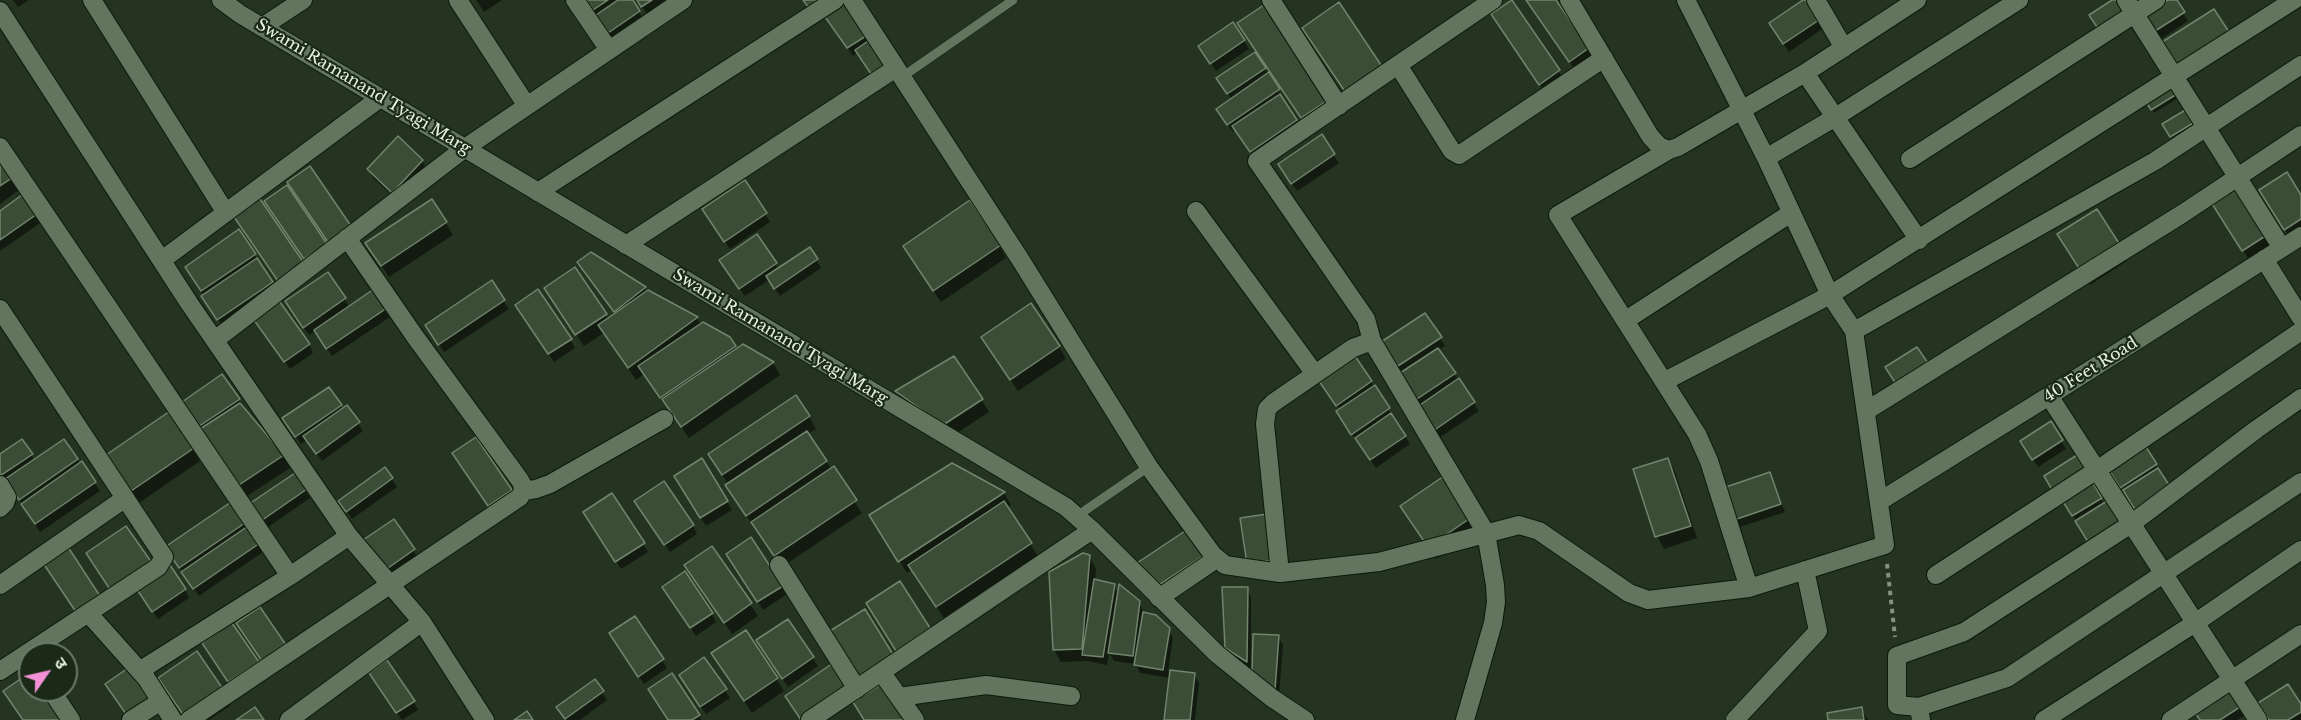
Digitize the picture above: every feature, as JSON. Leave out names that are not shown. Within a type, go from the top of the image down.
[{"type":"street","points":[[92,0],[226,213]]},
{"type":"street","name":"Swami Ramanand Tyagi Marg","points":[[220,0],[1077,516],[1217,654],[1272,698],[1305,720]]},
{"type":"street","points":[[262,27],[303,0]]},
{"type":"street","points":[[458,0],[527,106]]},
{"type":"street","points":[[575,0],[609,50]]},
{"type":"street","points":[[214,340],[465,148],[683,0]]},
{"type":"street","points":[[538,192],[835,0]]},
{"type":"street","points":[[852,0],[1020,260],[1149,466],[1216,560],[1225,565],[1281,573],[1379,562],[1519,525],[1539,531],[1629,593],[1648,600],[1749,588],[1885,545],[1854,331],[1830,295],[1766,158],[1686,0]]},
{"type":"street","points":[[1271,0],[1339,106]]},
{"type":"street","points":[[1465,720],[1493,623],[1496,602],[1486,533],[1372,341],[1368,323],[1360,309],[1257,162],[1493,0]]},
{"type":"street","points":[[1569,0],[1650,136],[1659,146],[1669,150]]},
{"type":"street","points":[[1816,0],[1844,48]]},
{"type":"street","points":[[1749,588],[1709,461],[1697,434],[1558,215],[1805,73],[1917,0]]},
{"type":"street","points":[[1766,158],[1834,118],[2019,0]]},
{"type":"street","points":[[1910,159],[2131,7],[2156,0]]},
{"type":"street","points":[[1665,381],[1830,295],[2294,0]]},
{"type":"street","points":[[2131,7],[2282,248]]},
{"type":"street","points":[[0,11],[214,340],[349,536],[422,622],[485,720]]},
{"type":"street","points":[[1398,65],[1452,151],[1459,155],[1604,58]]},
{"type":"street","points":[[1854,331],[2155,161],[2301,65]]},
{"type":"street","points":[[626,245],[899,73]]},
{"type":"street","points":[[1805,73],[1919,240]]},
{"type":"street","points":[[162,260],[380,98]]},
{"type":"street","points":[[1866,411],[2172,220],[2301,135]]},
{"type":"street","points":[[0,147],[290,576]]},
{"type":"street","points":[[1196,211],[1315,374]]},
{"type":"street","points":[[1626,320],[1791,213]]},
{"type":"street","name":"40 Feet Road","points":[[1880,501],[2301,236]]},
{"type":"street","points":[[189,720],[392,585],[520,497],[523,491],[522,483],[416,338],[347,238]]},
{"type":"street","points":[[2264,259],[2301,318]]},
{"type":"street","points":[[0,309],[164,557],[158,567],[48,642]]},
{"type":"street","points":[[1936,575],[2097,470],[2301,331]]},
{"type":"street","points":[[1281,573],[1265,415],[1267,409],[1353,348],[1372,341]]},
{"type":"street","points":[[2049,396],[2258,720]]},
{"type":"street","points":[[2301,398],[2131,524],[1964,632],[1897,656],[1898,705],[1920,713],[2007,678],[2301,482]]},
{"type":"street","points":[[523,491],[550,484],[664,419]]},
{"type":"street","points":[[0,485],[7,497],[0,508]]},
{"type":"street","points":[[0,585],[124,499]]},
{"type":"street","points":[[810,720],[1092,530]]},
{"type":"street","points":[[146,678],[144,672],[147,666],[349,536]]},
{"type":"street","points":[[2044,720],[2195,624],[2301,550]]},
{"type":"street","points":[[1159,598],[1216,560]]},
{"type":"street","points":[[779,565],[857,689]]},
{"type":"street","points":[[1735,720],[1818,631],[1805,570]]},
{"type":"street","points":[[89,614],[146,678],[172,720]]},
{"type":"street","points":[[289,720],[422,622]]},
{"type":"street","points":[[2171,720],[2301,634]]},
{"type":"street","points":[[0,671],[18,661]]},
{"type":"street","points":[[882,673],[915,720]]},
{"type":"street","points":[[899,697],[986,685],[1071,696]]},
{"type":"street","points":[[131,720],[161,701]]},
{"type":"street","points":[[59,702],[71,720]]},
{"type":"lane","points":[[899,73],[1013,0]]},
{"type":"lane","points":[[1077,516],[1141,472]]},
{"type":"path","points":[[1885,545],[1897,656]]},
{"type":"building","points":[[586,0],[608,0],[593,10]]},
{"type":"building","points":[[618,0],[633,0],[640,11],[608,33],[596,15]]},
{"type":"building","points":[[637,0],[652,0],[641,7]]},
{"type":"building","points":[[803,0],[821,0],[809,8]]},
{"type":"building","points":[[1512,0],[1560,70],[1539,85],[1491,14]]},
{"type":"building","points":[[1526,0],[1556,0],[1589,48],[1569,62]]},
{"type":"building","points":[[1806,0],[1819,20],[1783,44],[1769,23]]},
{"type":"building","points":[[2112,0],[2118,0],[2126,13],[2099,30],[2089,15]]},
{"type":"building","points":[[2168,0],[2177,0],[2185,12],[2155,31],[2144,15]]},
{"type":"building","points":[[843,1],[866,36],[847,48],[823,14]]},
{"type":"building","points":[[1339,2],[1383,68],[1346,93],[1302,28]]},
{"type":"building","points":[[1264,5],[1328,100],[1301,118],[1237,23]]},
{"type":"building","points":[[2214,9],[2231,35],[2179,68],[2162,42]]},
{"type":"building","points":[[1233,22],[1245,40],[1210,64],[1198,46]]},
{"type":"building","points":[[871,39],[887,63],[871,74],[855,50]]},
{"type":"building","points":[[1255,52],[1266,68],[1227,94],[1216,78]]},
{"type":"building","points":[[1269,72],[1280,89],[1227,125],[1216,109]]},
{"type":"building","points":[[2169,80],[2177,94],[2151,110],[2143,97]]},
{"type":"building","points":[[1280,94],[1297,120],[1250,152],[1232,126]]},
{"type":"building","points":[[2187,109],[2195,122],[2170,137],[2162,124]]},
{"type":"building","points":[[1322,134],[1335,154],[1291,184],[1278,164]]},
{"type":"building","points":[[398,136],[423,160],[392,193],[367,169]]},
{"type":"building","points":[[0,151],[18,174],[0,186]]},
{"type":"building","points":[[310,166],[351,226],[328,242],[287,182]]},
{"type":"building","points":[[2287,172],[2301,195],[2301,219],[2284,230],[2259,190]]},
{"type":"building","points":[[745,180],[767,213],[724,242],[702,209]]},
{"type":"building","points":[[2233,183],[2267,235],[2242,251],[2209,199]]},
{"type":"building","points":[[287,185],[327,244],[304,259],[264,201]]},
{"type":"building","points":[[26,192],[40,212],[0,240],[0,211]]},
{"type":"building","points":[[258,196],[304,263],[278,281],[232,214]]},
{"type":"building","points":[[432,199],[447,222],[381,266],[365,243]]},
{"type":"building","points":[[970,200],[1001,245],[933,291],[903,246]]},
{"type":"building","points":[[2097,209],[2122,248],[2082,273],[2057,234]]},
{"type":"building","points":[[239,229],[256,254],[201,291],[185,267]]},
{"type":"building","points":[[757,234],[777,263],[739,289],[719,260]]},
{"type":"building","points":[[810,247],[818,259],[774,289],[766,276]]},
{"type":"building","points":[[591,252],[646,287],[614,312],[577,262]]},
{"type":"building","points":[[257,258],[273,282],[217,320],[201,296]]},
{"type":"building","points":[[575,267],[607,314],[575,335],[544,288]]},
{"type":"building","points":[[328,272],[346,298],[303,328],[285,301]]},
{"type":"building","points":[[492,280],[505,300],[438,345],[425,325]]},
{"type":"building","points":[[374,289],[387,308],[326,349],[314,330]]},
{"type":"building","points":[[538,289],[572,339],[548,354],[515,305]]},
{"type":"building","points":[[648,290],[698,317],[628,368],[598,325]]},
{"type":"building","points":[[280,302],[310,344],[284,362],[254,320]]},
{"type":"building","points":[[1031,303],[1060,346],[1010,380],[981,337]]},
{"type":"building","points":[[1425,313],[1442,337],[1398,366],[1381,342]]},
{"type":"building","points":[[703,322],[730,337],[736,346],[660,398],[638,366]]},
{"type":"building","points":[[743,344],[774,362],[681,427],[662,399]]},
{"type":"building","points":[[1917,347],[1930,366],[1898,387],[1885,367]]},
{"type":"building","points":[[1438,348],[1456,373],[1414,401],[1397,375]]},
{"type":"building","points":[[954,356],[983,399],[943,425],[895,391]]},
{"type":"building","points":[[1355,356],[1372,381],[1336,406],[1319,381]]},
{"type":"building","points":[[222,374],[240,399],[198,427],[182,402]]},
{"type":"building","points":[[1459,378],[1475,402],[1433,431],[1417,407]]},
{"type":"building","points":[[1375,385],[1390,408],[1351,435],[1336,411]]},
{"type":"building","points":[[329,387],[342,405],[295,437],[282,418]]},
{"type":"building","points":[[796,395],[810,416],[722,475],[708,454]]},
{"type":"building","points":[[240,403],[284,455],[239,485],[200,429]]},
{"type":"building","points":[[347,405],[360,422],[316,454],[303,436]]},
{"type":"building","points":[[170,411],[194,448],[131,491],[106,455]]},
{"type":"building","points":[[1391,413],[1406,436],[1370,460],[1355,438]]},
{"type":"building","points":[[2051,421],[2063,440],[2032,460],[2020,441]]},
{"type":"building","points":[[807,431],[827,461],[746,516],[725,485]]},
{"type":"building","points":[[476,437],[512,490],[488,506],[452,453]]},
{"type":"building","points":[[22,439],[33,454],[0,476],[0,454]]},
{"type":"building","points":[[64,439],[78,459],[19,500],[5,479]]},
{"type":"building","points":[[2144,444],[2157,464],[2120,488],[2107,467]]},
{"type":"building","points":[[2077,455],[2089,473],[2055,495],[2044,476]]},
{"type":"building","points":[[702,458],[728,501],[700,518],[674,476]]},
{"type":"building","points":[[1668,458],[1691,526],[1655,537],[1633,469]]},
{"type":"building","points":[[82,461],[96,482],[35,524],[21,504]]},
{"type":"building","points":[[952,463],[1005,492],[898,562],[869,515]]},
{"type":"building","points":[[834,466],[857,500],[774,556],[751,522]]},
{"type":"building","points":[[385,467],[393,478],[346,512],[338,501]]},
{"type":"building","points":[[2158,468],[2171,488],[2135,510],[2123,490]]},
{"type":"building","points":[[1770,472],[1781,504],[1731,521],[1720,489]]},
{"type":"building","points":[[295,473],[307,489],[258,523],[246,506]]},
{"type":"building","points":[[1444,476],[1472,517],[1428,547],[1400,506]]},
{"type":"building","points":[[2090,478],[2102,498],[2072,516],[2060,497]]},
{"type":"building","points":[[664,481],[694,525],[664,545],[634,501]]},
{"type":"building","points":[[612,493],[645,543],[615,562],[583,512]]},
{"type":"building","points":[[1004,501],[1032,543],[936,607],[908,565]]},
{"type":"building","points":[[2107,501],[2122,525],[2090,545],[2075,521]]},
{"type":"building","points":[[231,502],[245,523],[179,568],[165,547]]},
{"type":"building","points":[[1267,514],[1274,560],[1247,564],[1240,518]]},
{"type":"building","points":[[394,519],[415,549],[384,571],[363,540]]},
{"type":"building","points":[[126,526],[152,563],[111,591],[86,553]]},
{"type":"building","points":[[248,526],[260,543],[193,589],[181,572]]},
{"type":"building","points":[[1191,527],[1208,553],[1153,589],[1137,563]]},
{"type":"building","points":[[751,537],[783,586],[757,602],[726,554]]},
{"type":"building","points":[[66,544],[100,596],[76,612],[41,560]]},
{"type":"building","points":[[712,546],[752,603],[724,623],[684,565]]},
{"type":"building","points":[[1083,553],[1090,555],[1082,649],[1053,650],[1049,572]]},
{"type":"building","points":[[170,565],[186,589],[152,612],[136,588]]},
{"type":"building","points":[[685,571],[713,613],[690,628],[662,587]]},
{"type":"building","points":[[1094,579],[1115,584],[1103,657],[1082,655]]},
{"type":"building","points":[[900,581],[930,628],[896,651],[866,603]]},
{"type":"building","points":[[1119,584],[1140,601],[1133,656],[1108,653]]},
{"type":"building","points":[[1222,587],[1248,587],[1247,662],[1225,648]]},
{"type":"building","points":[[260,607],[286,645],[262,661],[236,623]]},
{"type":"building","points":[[865,609],[894,656],[853,680],[825,634]]},
{"type":"building","points":[[1143,612],[1156,615],[1170,628],[1163,670],[1134,665]]},
{"type":"building","points":[[635,616],[664,659],[638,677],[609,633]]},
{"type":"building","points":[[788,619],[814,657],[782,679],[756,640]]},
{"type":"building","points":[[232,623],[259,662],[228,682],[202,643]]},
{"type":"building","points":[[746,630],[778,678],[744,701],[711,653]]},
{"type":"building","points":[[1253,634],[1279,635],[1275,690],[1252,674]]},
{"type":"building","points":[[197,651],[225,692],[186,719],[158,678]]},
{"type":"building","points":[[704,657],[727,689],[700,707],[679,675]]},
{"type":"building","points":[[387,660],[415,701],[396,713],[369,673]]},
{"type":"building","points":[[833,663],[851,688],[801,720],[785,696]]},
{"type":"building","points":[[128,668],[149,699],[126,714],[105,684]]},
{"type":"building","points":[[1170,670],[1195,673],[1190,720],[1164,720]]},
{"type":"building","points":[[672,673],[700,715],[692,720],[668,720],[648,689]]},
{"type":"building","points":[[595,679],[604,691],[565,719],[556,707]]},
{"type":"building","points":[[18,681],[18,702],[49,702],[62,720],[23,720],[3,691]]},
{"type":"building","points":[[883,683],[906,720],[864,720],[853,702]]},
{"type":"building","points":[[2288,684],[2301,704],[2301,712],[2288,720],[2269,720],[2258,703]]},
{"type":"building","points":[[2228,687],[2240,707],[2220,720],[2200,720],[2193,710]]},
{"type":"building","points":[[255,707],[264,720],[236,720]]},
{"type":"building","points":[[1862,707],[1864,720],[1828,720],[1827,713]]},
{"type":"building","points":[[527,711],[533,720],[514,720]]}]
